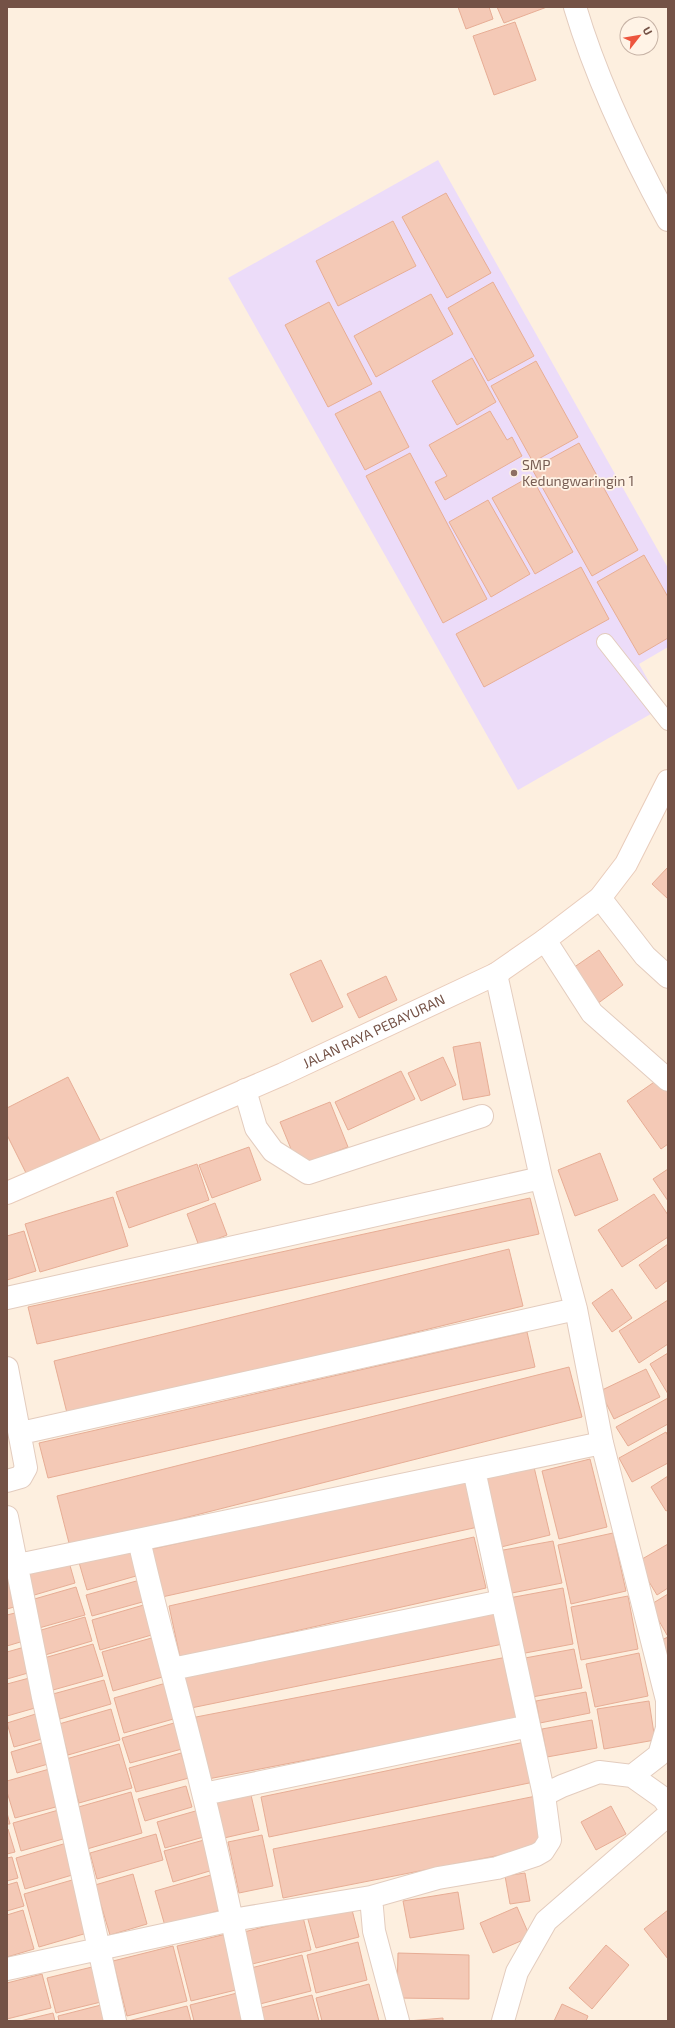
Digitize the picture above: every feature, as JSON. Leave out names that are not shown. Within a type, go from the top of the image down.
[{"type":"street","points":[[575,7],[586,43],[616,117],[668,220]]},
{"type":"street","name":"JALAN RAYA PEBAYURAN","points":[[7,1193],[373,1033],[496,974],[546,940],[600,898],[626,864],[666,790]]},
{"type":"street","points":[[600,898],[644,956],[668,977]]},
{"type":"street","points":[[546,940],[592,1013],[668,1080]]},
{"type":"street","points":[[496,974],[541,1178],[576,1309],[602,1443],[667,1700],[667,1728],[659,1755],[632,1776]]},
{"type":"street","points":[[245,1090],[256,1128],[273,1151],[308,1173],[482,1116]]},
{"type":"street","points":[[7,1298],[541,1178]]},
{"type":"street","points":[[21,1433],[576,1309]]},
{"type":"street","points":[[7,1368],[21,1433],[26,1468],[21,1477],[7,1481]]},
{"type":"street","points":[[18,1565],[602,1443]]},
{"type":"street","points":[[7,1969],[232,1920],[371,1897],[438,1878],[497,1868],[536,1855],[543,1851],[550,1840],[544,1795],[474,1470]]},
{"type":"street","points":[[7,1517],[18,1565],[43,1698],[115,2021]]},
{"type":"street","points":[[139,1540],[155,1612],[172,1669],[204,1794],[253,2021]]},
{"type":"street","points":[[172,1669],[502,1601]]},
{"type":"street","points":[[204,1794],[529,1726]]},
{"type":"street","points":[[544,1795],[562,1786],[599,1772],[632,1776],[663,1798],[668,1805]]},
{"type":"street","points":[[503,2021],[517,1972],[546,1921],[668,1815]]},
{"type":"street","points":[[371,1897],[374,1931],[398,2021]]},
{"type":"lane","points":[[604,642],[668,722]]},
{"type":"shaded area","name":"SMP Kedungwaringin 1","points":[[438,160],[668,568],[668,597],[644,555],[597,582],[639,655],[668,638],[668,647],[639,664],[663,707],[518,790],[228,278]],"holes":[[[446,193],[490,273],[447,297],[402,217]],[[394,222],[416,266],[338,306],[316,261]],[[492,283],[534,356],[489,381],[448,308]],[[431,294],[453,334],[376,376],[354,336]],[[329,302],[372,384],[328,407],[285,325]],[[472,359],[496,402],[457,425],[432,381]],[[536,361],[578,437],[533,462],[491,386]],[[380,391],[409,447],[365,470],[335,414]],[[490,411],[507,440],[512,438],[522,456],[445,499],[435,482],[447,476],[429,445]],[[579,443],[638,550],[592,576],[532,469]],[[410,453],[487,599],[443,623],[366,476]],[[531,476],[573,552],[535,573],[493,498]],[[488,500],[530,574],[491,597],[449,522]],[[581,567],[609,619],[485,686],[456,634]]]},
{"type":"building","points":[[458,7],[489,7],[493,19],[466,29]]},
{"type":"building","points":[[497,7],[547,7],[504,23]]},
{"type":"building","points":[[515,22],[536,80],[494,95],[473,36]]},
{"type":"building","points":[[446,193],[491,273],[447,298],[402,217]]},
{"type":"building","points":[[393,221],[416,266],[338,306],[316,261]]},
{"type":"building","points":[[493,282],[534,356],[488,381],[448,308]]},
{"type":"building","points":[[431,294],[453,334],[376,377],[354,336]]},
{"type":"building","points":[[329,302],[372,384],[328,407],[285,325]]},
{"type":"building","points":[[472,358],[496,402],[457,425],[432,381]]},
{"type":"building","points":[[536,361],[578,437],[533,462],[491,386]]},
{"type":"building","points":[[380,391],[409,447],[365,470],[335,414]]},
{"type":"building","points":[[490,411],[507,440],[512,437],[522,456],[445,500],[435,482],[447,476],[429,445]]},
{"type":"building","points":[[579,443],[638,550],[592,576],[532,469]]},
{"type":"building","points":[[410,453],[487,599],[443,623],[366,476]]},
{"type":"building","points":[[531,476],[573,552],[535,574],[492,498]]},
{"type":"building","points":[[488,500],[530,574],[491,597],[449,522]]},
{"type":"building","points":[[644,555],[668,597],[668,638],[639,655],[597,582]]},
{"type":"building","points":[[581,567],[609,619],[484,687],[456,634]]},
{"type":"building","points":[[668,867],[668,899],[652,884]]},
{"type":"building","points":[[599,950],[623,985],[597,1004],[573,968]]},
{"type":"building","points":[[321,960],[343,1007],[312,1022],[290,974]]},
{"type":"building","points":[[386,976],[397,1000],[359,1018],[347,994]]},
{"type":"building","points":[[480,1042],[490,1095],[463,1100],[453,1047]]},
{"type":"building","points":[[443,1057],[456,1085],[421,1101],[408,1073]]},
{"type":"building","points":[[401,1071],[415,1099],[348,1130],[335,1102]]},
{"type":"building","points":[[68,1077],[101,1142],[29,1179],[7,1135],[7,1108]]},
{"type":"building","points":[[660,1078],[668,1089],[668,1144],[661,1149],[627,1101]]},
{"type":"building","points":[[330,1102],[348,1147],[298,1166],[280,1122]]},
{"type":"building","points":[[249,1147],[261,1180],[212,1198],[199,1165]]},
{"type":"building","points":[[600,1153],[618,1200],[575,1216],[558,1170]]},
{"type":"building","points":[[197,1164],[209,1200],[129,1228],[116,1192]]},
{"type":"building","points":[[668,1169],[668,1201],[653,1179]]},
{"type":"building","points":[[654,1194],[668,1215],[668,1237],[622,1267],[598,1230]]},
{"type":"building","points":[[113,1197],[128,1246],[40,1272],[25,1224]]},
{"type":"building","points":[[530,1198],[539,1234],[37,1344],[28,1307]]},
{"type":"building","points":[[215,1203],[227,1235],[199,1246],[187,1214]]},
{"type":"building","points":[[24,1231],[36,1271],[7,1280],[7,1236]]},
{"type":"building","points":[[668,1244],[668,1280],[656,1289],[639,1265]]},
{"type":"building","points":[[509,1249],[523,1306],[68,1417],[54,1361]]},
{"type":"building","points":[[612,1289],[632,1318],[612,1332],[592,1303]]},
{"type":"building","points":[[668,1300],[668,1344],[639,1363],[619,1331]]},
{"type":"building","points":[[527,1332],[535,1367],[48,1478],[39,1443]]},
{"type":"building","points":[[668,1353],[668,1394],[650,1364]]},
{"type":"building","points":[[569,1367],[582,1417],[70,1547],[57,1496]]},
{"type":"building","points":[[646,1369],[660,1397],[614,1419],[600,1391]]},
{"type":"building","points":[[668,1398],[668,1424],[628,1446],[616,1427]]},
{"type":"building","points":[[666,1432],[668,1436],[668,1463],[632,1482],[619,1458]]},
{"type":"building","points":[[590,1459],[607,1527],[559,1539],[542,1471]]},
{"type":"building","points":[[534,1467],[550,1535],[497,1548],[480,1480]]},
{"type":"building","points":[[668,1476],[668,1510],[666,1511],[651,1487]]},
{"type":"building","points":[[467,1480],[478,1527],[162,1597],[152,1549]]},
{"type":"building","points":[[613,1533],[626,1591],[571,1604],[558,1545]]},
{"type":"building","points":[[474,1537],[486,1588],[180,1657],[169,1606]]},
{"type":"building","points":[[553,1541],[562,1583],[507,1594],[498,1551]]},
{"type":"building","points":[[134,1543],[143,1574],[87,1590],[78,1559]]},
{"type":"building","points":[[668,1544],[668,1588],[657,1595],[637,1562]]},
{"type":"building","points":[[69,1562],[75,1583],[31,1596],[24,1575]]},
{"type":"building","points":[[140,1580],[146,1601],[92,1616],[86,1595]]},
{"type":"building","points":[[14,1582],[21,1605],[7,1609],[7,1584]]},
{"type":"building","points":[[76,1587],[85,1615],[39,1628],[31,1600]]},
{"type":"building","points":[[563,1588],[573,1644],[520,1654],[509,1598]]},
{"type":"building","points":[[668,1594],[668,1635],[667,1635],[650,1605]]},
{"type":"building","points":[[628,1596],[638,1649],[581,1660],[571,1607]]},
{"type":"building","points":[[147,1604],[155,1634],[100,1650],[92,1620]]},
{"type":"building","points":[[496,1611],[503,1644],[191,1708],[184,1675]]},
{"type":"building","points":[[19,1612],[27,1640],[7,1646],[7,1615]]},
{"type":"building","points":[[85,1617],[92,1641],[45,1655],[38,1631]]},
{"type":"building","points":[[155,1637],[166,1676],[113,1691],[102,1652]]},
{"type":"building","points":[[668,1637],[668,1664],[655,1643]]},
{"type":"building","points":[[93,1644],[103,1676],[53,1690],[44,1658]]},
{"type":"building","points":[[28,1646],[35,1671],[7,1679],[7,1652]]},
{"type":"building","points":[[574,1649],[582,1688],[532,1697],[525,1658]]},
{"type":"building","points":[[639,1653],[648,1696],[595,1707],[586,1664]]},
{"type":"building","points":[[507,1657],[519,1719],[208,1779],[196,1717]]},
{"type":"building","points":[[33,1677],[42,1706],[7,1716],[7,1684]]},
{"type":"building","points":[[104,1680],[111,1704],[60,1719],[53,1694]]},
{"type":"building","points":[[166,1683],[177,1718],[124,1733],[114,1698]]},
{"type":"building","points":[[586,1692],[590,1713],[540,1723],[536,1701]]},
{"type":"building","points":[[649,1701],[655,1740],[604,1749],[597,1709]]},
{"type":"building","points":[[111,1709],[120,1740],[68,1755],[59,1724]]},
{"type":"building","points":[[42,1712],[49,1737],[14,1747],[7,1723]]},
{"type":"building","points":[[592,1720],[597,1748],[547,1757],[542,1729]]},
{"type":"building","points":[[174,1723],[182,1749],[130,1763],[122,1738]]},
{"type":"building","points":[[48,1741],[55,1762],[17,1773],[11,1752]]},
{"type":"building","points":[[525,1742],[534,1782],[269,1837],[261,1797]]},
{"type":"building","points":[[119,1744],[132,1788],[79,1803],[66,1759]]},
{"type":"building","points":[[181,1753],[189,1778],[136,1792],[129,1768]]},
{"type":"building","points":[[53,1768],[63,1805],[15,1818],[7,1792],[7,1781]]},
{"type":"building","points":[[186,1786],[192,1807],[145,1821],[138,1799]]},
{"type":"building","points":[[131,1792],[142,1833],[87,1849],[75,1808]]},
{"type":"building","points":[[251,1795],[259,1830],[224,1838],[216,1802]]},
{"type":"building","points":[[536,1796],[546,1846],[283,1898],[273,1849]]},
{"type":"building","points":[[611,1806],[626,1834],[596,1850],[581,1822]]},
{"type":"building","points":[[62,1809],[70,1837],[21,1851],[13,1823]]},
{"type":"building","points":[[199,1810],[207,1836],[165,1848],[157,1822]]},
{"type":"building","points":[[7,1813],[10,1824],[7,1824]]},
{"type":"building","points":[[7,1829],[15,1852],[7,1854]]},
{"type":"building","points":[[156,1834],[163,1860],[97,1879],[90,1853]]},
{"type":"building","points":[[262,1835],[273,1886],[239,1893],[228,1842]]},
{"type":"building","points":[[204,1840],[213,1870],[173,1882],[164,1851]]},
{"type":"building","points":[[70,1842],[79,1873],[25,1889],[16,1858]]},
{"type":"building","points":[[12,1857],[18,1878],[7,1881],[7,1858]]},
{"type":"building","points":[[525,1873],[530,1901],[510,1904],[505,1876]]},
{"type":"building","points":[[133,1874],[147,1924],[110,1935],[95,1885]]},
{"type":"building","points":[[211,1875],[221,1910],[165,1926],[155,1891]]},
{"type":"building","points":[[79,1878],[94,1931],[39,1947],[24,1894]]},
{"type":"building","points":[[17,1882],[24,1906],[7,1911],[7,1885]]},
{"type":"building","points":[[458,1892],[464,1929],[410,1938],[403,1901]]},
{"type":"building","points":[[351,1906],[359,1937],[316,1948],[307,1916]]},
{"type":"building","points":[[517,1907],[530,1937],[493,1953],[480,1923]]},
{"type":"building","points":[[23,1910],[34,1949],[7,1957],[7,1915]]},
{"type":"building","points":[[668,1910],[668,1959],[644,1929]]},
{"type":"building","points":[[303,1917],[311,1950],[248,1965],[240,1933]]},
{"type":"building","points":[[226,1934],[240,1989],[191,2001],[177,1946]]},
{"type":"building","points":[[358,1942],[367,1980],[316,1993],[307,1955]]},
{"type":"building","points":[[606,1945],[629,1965],[592,2009],[569,1988]]},
{"type":"building","points":[[173,1946],[187,2001],[127,2016],[113,1961]]},
{"type":"building","points":[[398,1953],[469,1955],[469,1999],[397,1998]]},
{"type":"building","points":[[302,1955],[311,1991],[256,2005],[247,1969]]},
{"type":"building","points":[[92,1967],[101,2002],[56,2013],[47,1978]]},
{"type":"building","points":[[42,1974],[51,2008],[7,2019],[7,1983]]},
{"type":"building","points":[[369,1984],[379,2021],[322,2021],[316,1998]]},
{"type":"building","points":[[241,1992],[248,2021],[194,2021],[190,2005]]},
{"type":"building","points":[[312,1995],[319,2021],[259,2021],[256,2009]]},
{"type":"building","points":[[562,2004],[588,2016],[586,2021],[554,2021]]},
{"type":"building","points":[[101,2005],[105,2021],[59,2021],[58,2016]]},
{"type":"building","points":[[187,2006],[191,2021],[128,2021]]},
{"type":"building","points":[[53,2013],[55,2021],[20,2021]]},
{"type":"building","points":[[443,2018],[443,2021],[408,2021]]},
{"type":"place","name":"SMP Kedungwaringin 1","points":[[514,473]]}]
